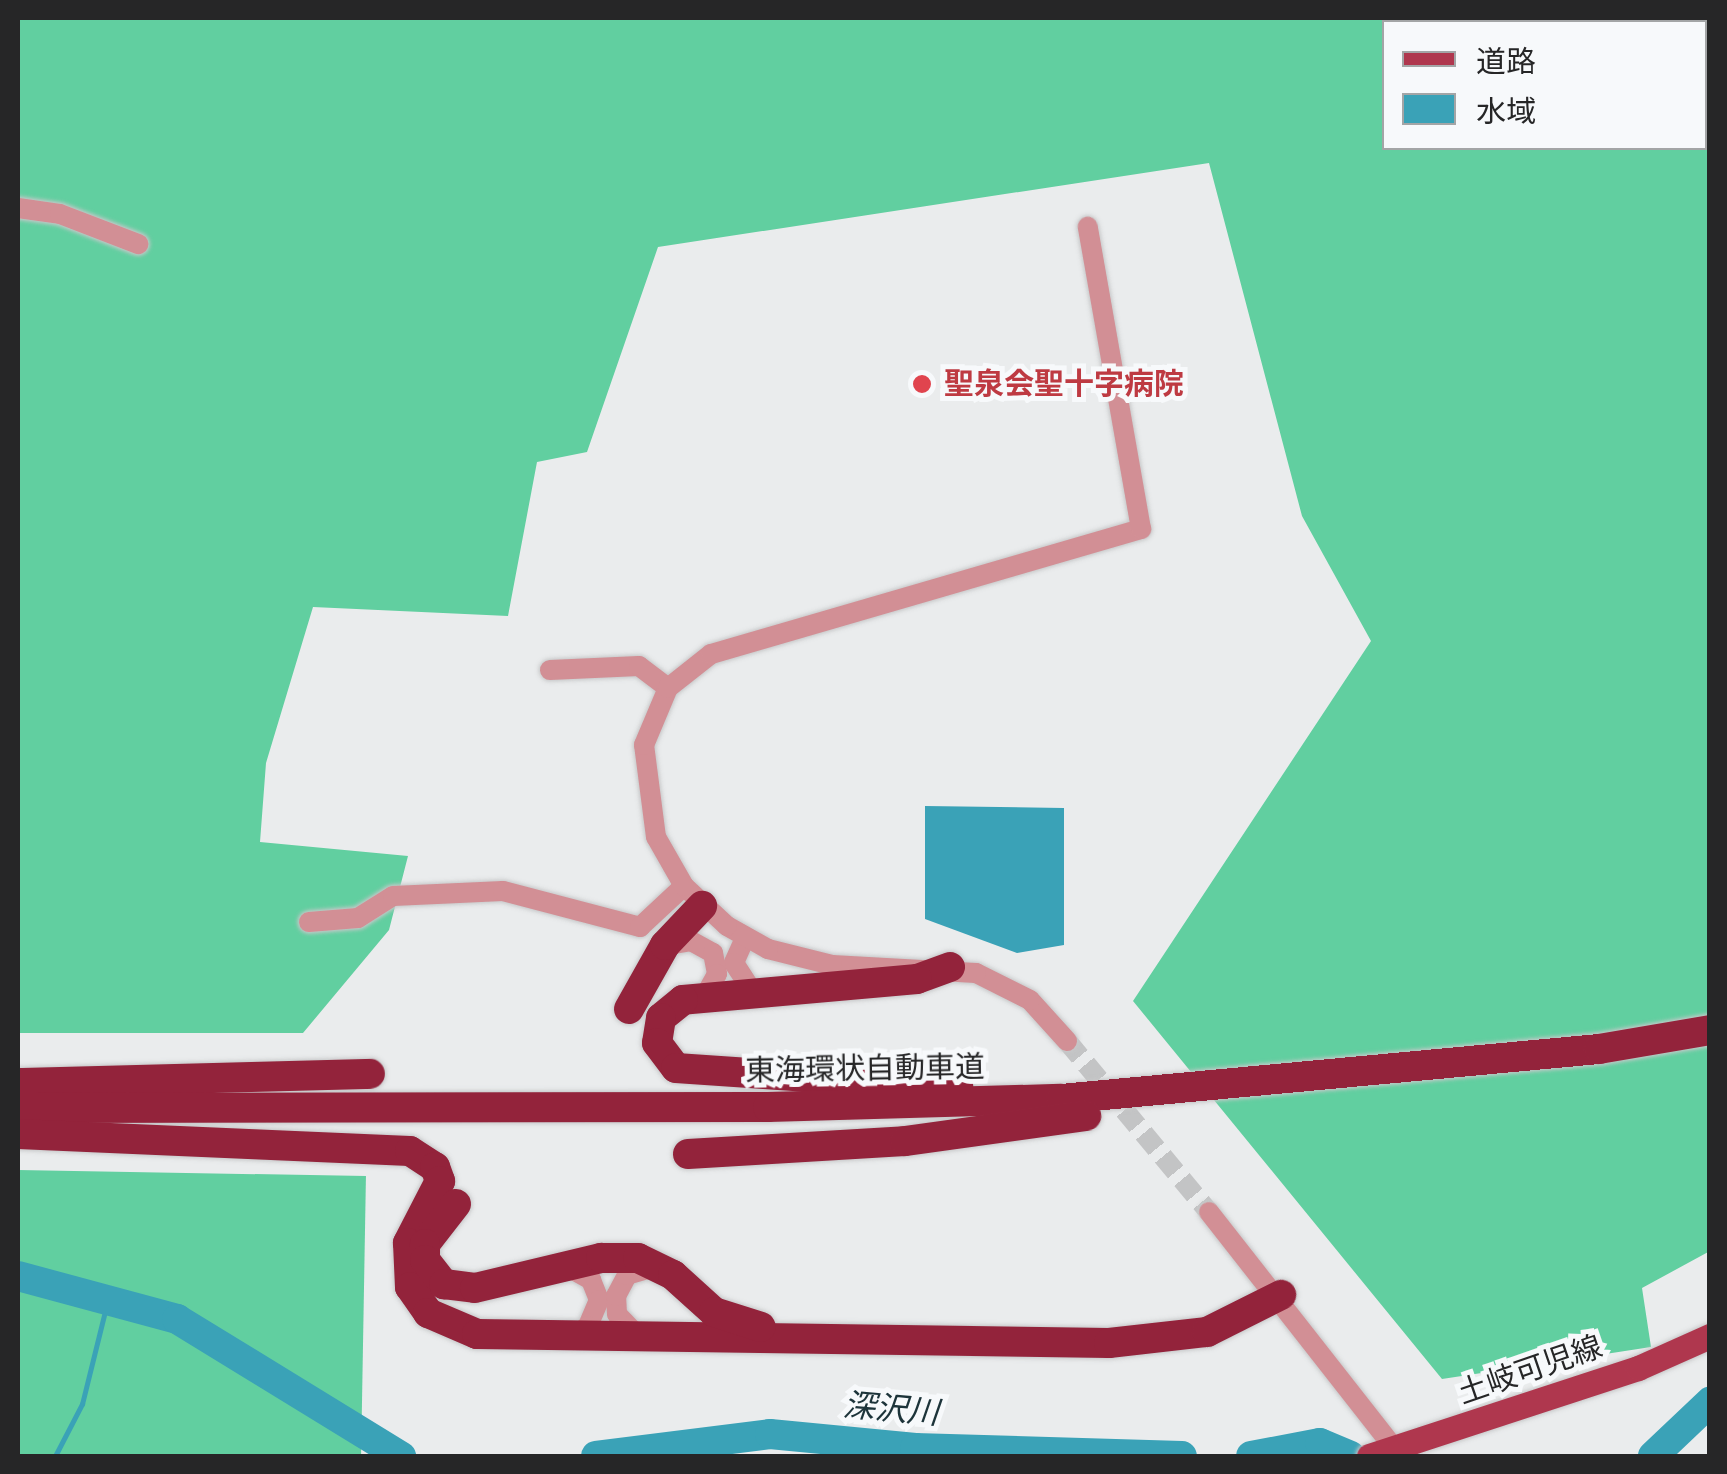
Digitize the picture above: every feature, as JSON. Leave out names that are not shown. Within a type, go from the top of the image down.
[{"type":"highway","points":[[629,1009],[693,896]]},
{"type":"highway","points":[[950,967],[917,979],[683,1000],[661,1018],[656,1044],[676,1068],[985,1089],[1279,1085]]},
{"type":"highway","name":"東海環状自動車道","points":[[18,1131],[848,1119],[1187,1103],[1279,1085],[1598,1049],[1710,1030]]},
{"type":"highway","name":"東海環状自動車道","points":[[18,1108],[890,1106],[1279,1085],[1710,1042]]},
{"type":"highway","points":[[18,1084],[370,1074]]},
{"type":"highway","points":[[688,1154],[906,1141],[1279,1085]]},
{"type":"highway","points":[[18,1131],[410,1150],[435,1167],[440,1181],[405,1258],[410,1287],[428,1313],[476,1334],[833,1334],[1146,1340],[1208,1332],[1281,1296]]},
{"type":"highway","points":[[456,1204],[424,1244],[425,1260],[444,1284],[475,1288],[564,1265],[620,1256],[658,1266],[731,1321],[833,1334]]},
{"type":"main road","name":"土岐可児線","points":[[1382,1452],[1638,1368],[1710,1336]]},
{"type":"street","points":[[18,208],[60,214],[138,244]]},
{"type":"street","points":[[1067,1041],[1030,1000],[950,967],[832,965],[745,938],[693,896],[656,837],[644,772],[651,717],[668,688],[711,654],[1141,529],[1088,227]]},
{"type":"street","points":[[550,670],[639,666],[668,688]]},
{"type":"street","points":[[308,922],[358,918],[393,896],[504,891],[640,927],[693,896]]},
{"type":"street","points":[[745,938],[734,963],[754,992]]},
{"type":"street","points":[[665,945],[691,941],[713,953],[717,974],[704,997]]},
{"type":"street","points":[[1209,1212],[1281,1296],[1382,1452]]},
{"type":"street","points":[[564,1265],[591,1280],[599,1300],[588,1326],[573,1337]]},
{"type":"street","points":[[638,1336],[618,1314],[616,1296],[627,1275],[658,1266]]},
{"type":"green space","points":[[18,18],[1709,18],[1710,1251],[1642,1288],[1651,1347],[1442,1379],[1133,1001],[1371,641],[1302,516],[1209,163],[658,247],[587,452],[537,462],[508,616],[313,607],[266,763],[260,842],[408,856],[389,930],[303,1033],[18,1033]]},
{"type":"green space","points":[[18,1170],[366,1176],[361,1456],[18,1456]]},
{"type":"water","points":[[925,806],[1064,808],[1064,945],[1017,953],[925,919]]},
{"type":"waterway","name":"深沢川","points":[[18,1276],[177,1319],[401,1456]]},
{"type":"waterway","points":[[55,1456],[82,1404],[108,1299]]},
{"type":"waterway","name":"深沢川","points":[[1653,1456],[1710,1402]]},
{"type":"waterway","name":"深沢川","points":[[596,1456],[770,1434],[915,1448],[1182,1456]]},
{"type":"waterway","name":"深沢川","points":[[1251,1456],[1320,1443],[1350,1456]]},
{"type":"tunnel","points":[[1067,1041],[1209,1212]]},
{"type":"place","name":"聖泉会聖十字病院","points":[[922,384]]}]
